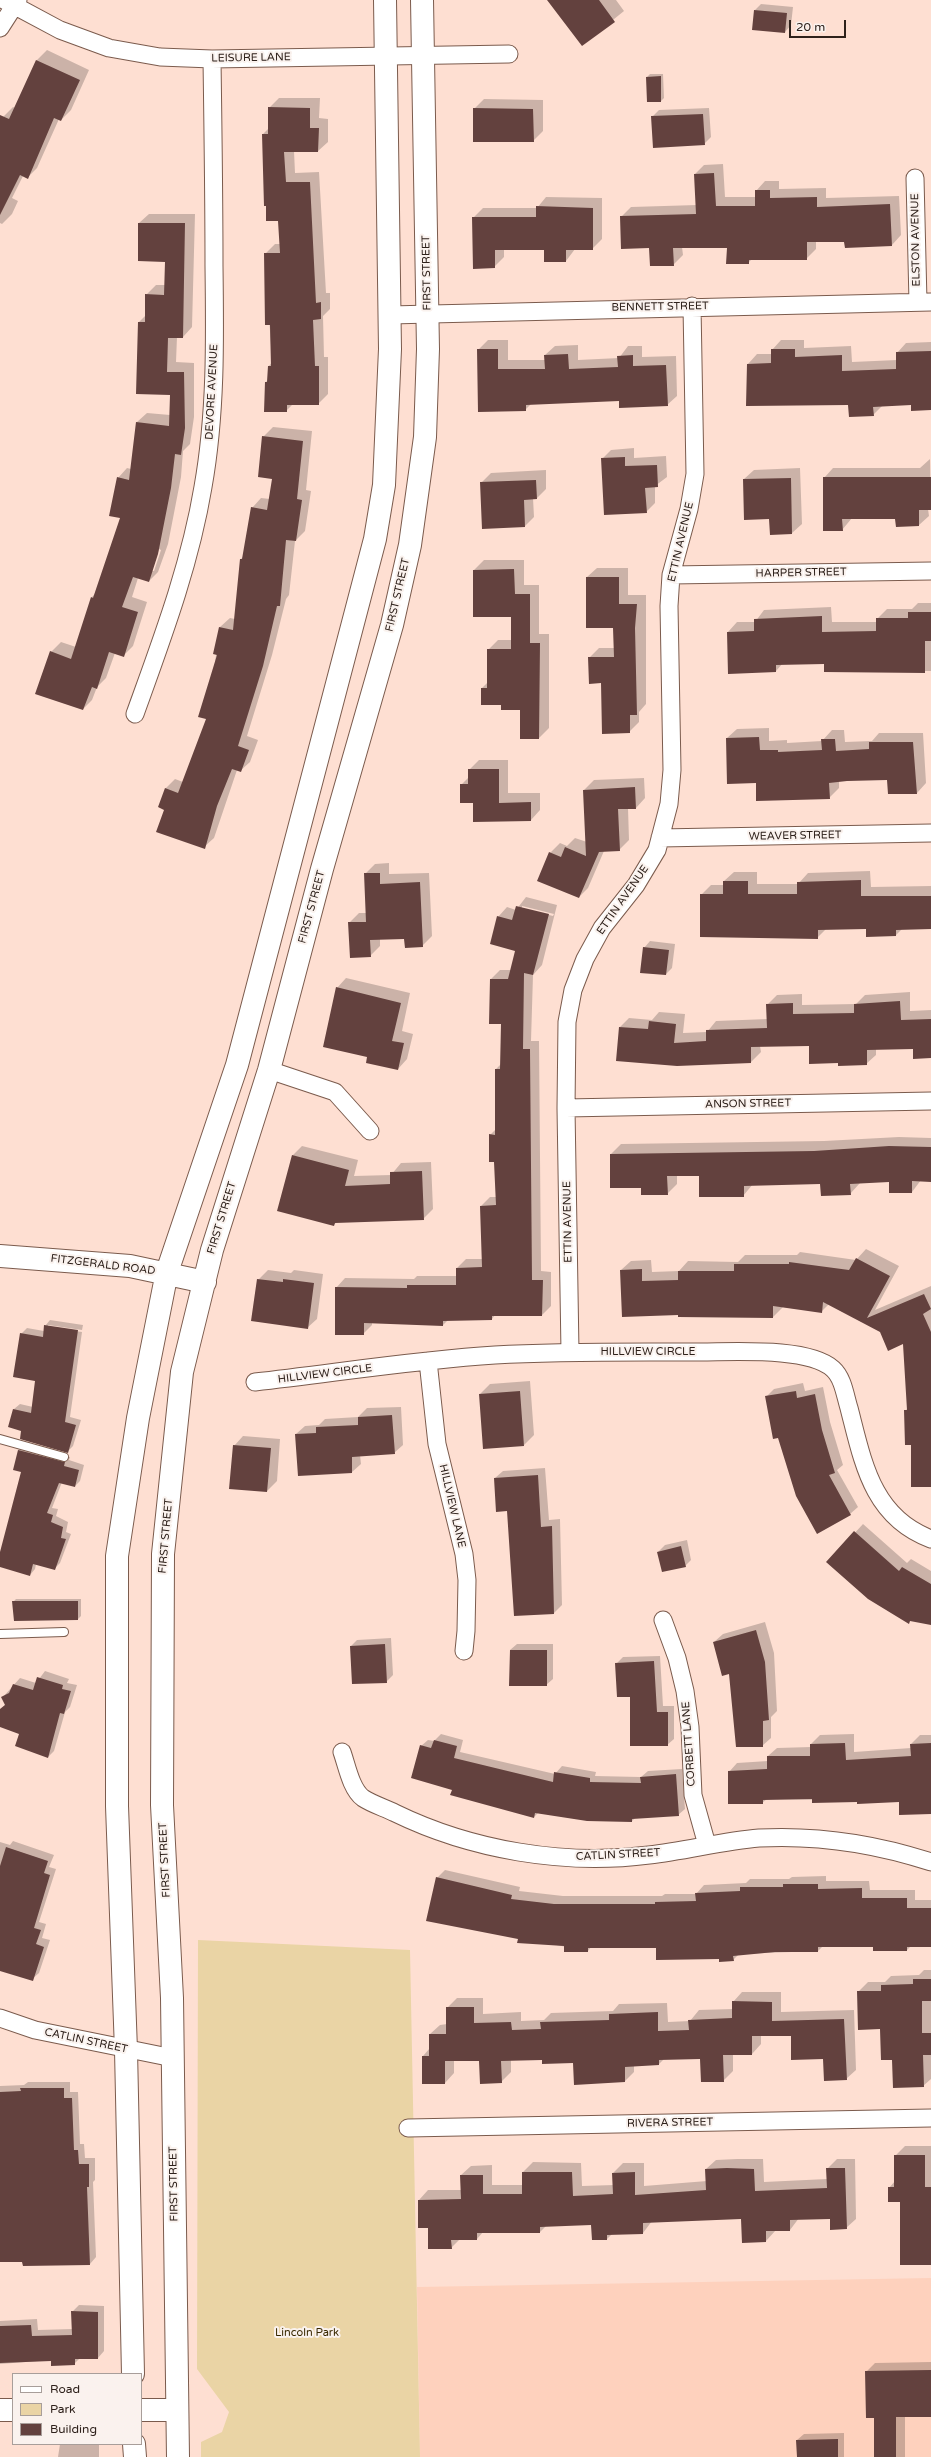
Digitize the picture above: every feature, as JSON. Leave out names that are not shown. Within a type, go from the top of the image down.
[{"type":"main road","points":[[133,2373],[126,2050],[117,1806],[117,1556],[138,1418],[167,1272],[237,1065],[375,539],[384,485],[388,430],[390,315],[385,0]]},
{"type":"main road","name":"FIRST STREET","points":[[178,2457],[173,2058],[162,1805],[163,1554],[182,1372],[212,1250],[269,1070],[322,869],[392,625],[410,545],[425,437],[428,313],[422,0]]},
{"type":"main road","name":"FITZGERALD ROAD","points":[[0,1256],[68,1260],[167,1272],[205,1282]]},
{"type":"main road","points":[[0,2410],[12,2410]]},
{"type":"main road","points":[[142,2410],[177,2410]]},
{"type":"main road","points":[[134,2445],[134,2457]]},
{"type":"street","name":"LEISURE LANE","points":[[12,2],[60,30],[109,48],[160,57],[212,59],[509,54]]},
{"type":"street","points":[[0,28],[12,2]]},
{"type":"street","name":"DEVORE AVENUE","points":[[135,714],[171,616],[189,553],[203,487],[211,428],[215,362],[212,59]]},
{"type":"street","name":"ELSTON AVENUE","points":[[915,178],[924,302]]},
{"type":"street","name":"BENNETT STREET","points":[[390,315],[692,306],[924,302]]},
{"type":"street","name":"ETTIN AVENUE","points":[[570,1352],[566,1108],[567,1022],[574,990],[585,959],[595,940],[636,885],[656,850],[669,804],[672,770],[669,606],[671,576],[689,509],[695,474],[692,306]]},
{"type":"street","name":"HARPER STREET","points":[[671,576],[931,571]]},
{"type":"street","name":"WEAVER STREET","points":[[660,838],[931,833]]},
{"type":"street","points":[[269,1070],[335,1092],[370,1132]]},
{"type":"street","name":"ANSON STREET","points":[[566,1108],[931,1101]]},
{"type":"street","name":"HILLVIEW CIRCLE","points":[[255,1382],[428,1361],[494,1355],[570,1352],[762,1352],[806,1356],[822,1361],[834,1369],[842,1382],[864,1468],[873,1489],[884,1505],[901,1522],[931,1539]]},
{"type":"street","name":"HILLVIEW LANE","points":[[428,1361],[437,1444],[464,1554],[467,1580],[464,1651]]},
{"type":"street","name":"CORBETT LANE","points":[[663,1620],[677,1658],[685,1691],[690,1726],[693,1795],[707,1845]]},
{"type":"street","name":"CATLIN STREET","points":[[342,1752],[351,1779],[362,1797],[416,1823],[472,1842],[530,1854],[589,1858],[648,1856],[707,1845],[759,1838],[811,1838],[864,1844],[931,1862]]},
{"type":"street","name":"CATLIN STREET","points":[[0,2018],[35,2030],[126,2050],[173,2058]]},
{"type":"street","name":"RIVERA STREET","points":[[408,2128],[931,2118]]},
{"type":"lane","points":[[0,1439],[64,1457]]},
{"type":"lane","points":[[0,1634],[64,1632]]},
{"type":"shaded area","points":[[931,2278],[931,2457],[420,2457],[417,2287]]},
{"type":"green space","name":"Lincoln Park","points":[[198,1940],[410,1950],[420,2457],[201,2457],[201,2442],[222,2432],[229,2412],[197,2369]]},
{"type":"building","points":[[547,0],[599,0],[615,22],[582,46]]},
{"type":"building","points":[[754,10],[787,13],[785,33],[752,30]]},
{"type":"building","points":[[36,60],[80,80],[61,121],[54,118],[28,179],[20,175],[0,215],[0,115],[9,119]]},
{"type":"building","points":[[661,76],[661,102],[647,102],[646,77]]},
{"type":"building","points":[[268,107],[310,108],[310,128],[319,128],[318,152],[284,152],[286,182],[310,182],[316,303],[321,302],[321,319],[313,320],[315,366],[319,366],[319,405],[287,405],[287,412],[264,412],[265,382],[267,382],[268,366],[271,366],[270,325],[265,325],[264,253],[280,253],[278,221],[266,221],[266,206],[264,206],[262,134],[268,134]]},
{"type":"building","points":[[473,108],[533,109],[534,142],[473,142]]},
{"type":"building","points":[[703,114],[705,145],[653,148],[651,116]]},
{"type":"building","points":[[714,173],[716,206],[755,206],[755,190],[770,190],[770,198],[817,197],[817,207],[890,204],[892,246],[845,248],[844,242],[807,242],[807,260],[749,260],[749,264],[726,264],[727,248],[673,248],[674,266],[650,266],[649,248],[621,249],[620,216],[696,214],[694,174]]},
{"type":"building","points":[[536,206],[593,208],[593,250],[566,250],[566,262],[544,262],[544,250],[495,250],[495,268],[473,269],[472,217],[536,217]]},
{"type":"building","points":[[138,223],[185,223],[183,338],[168,338],[167,372],[184,372],[185,428],[181,455],[175,454],[171,488],[158,554],[149,582],[133,577],[122,607],[138,612],[124,657],[109,652],[97,689],[92,687],[83,710],[35,694],[50,651],[71,659],[91,597],[93,598],[120,518],[109,516],[117,477],[129,480],[136,422],[169,426],[170,395],[136,394],[138,322],[145,322],[145,294],[164,295],[165,262],[138,261]]},
{"type":"building","points":[[477,349],[498,349],[498,369],[545,369],[544,355],[568,354],[569,369],[618,367],[617,356],[633,355],[633,366],[666,365],[668,406],[619,408],[619,401],[526,405],[526,411],[478,412]]},
{"type":"building","points":[[771,349],[795,349],[795,357],[842,355],[842,371],[896,369],[896,352],[931,351],[931,410],[911,411],[911,405],[873,407],[874,416],[849,417],[848,405],[746,406],[747,364],[771,363]]},
{"type":"building","points":[[262,436],[303,441],[297,499],[302,500],[296,541],[286,540],[280,606],[277,606],[263,666],[238,746],[249,750],[241,772],[232,769],[217,806],[205,849],[156,832],[164,810],[158,807],[165,788],[178,793],[206,719],[198,717],[217,655],[213,654],[219,627],[233,630],[240,559],[242,559],[251,507],[267,510],[272,479],[258,477]]},
{"type":"building","points":[[625,457],[625,466],[657,465],[658,487],[645,488],[647,513],[604,515],[601,458]]},
{"type":"building","points":[[823,477],[931,477],[931,510],[919,510],[919,526],[896,527],[895,519],[842,519],[843,531],[823,531]]},
{"type":"building","points":[[791,478],[792,534],[770,535],[769,519],[744,520],[743,479]]},
{"type":"building","points":[[536,480],[537,499],[524,500],[525,527],[482,529],[480,482]]},
{"type":"building","points":[[514,569],[515,594],[530,594],[530,643],[540,643],[539,739],[520,739],[520,710],[501,710],[501,705],[481,705],[481,688],[487,688],[487,649],[511,649],[511,617],[473,617],[473,570]]},
{"type":"building","points":[[586,577],[619,577],[619,604],[637,604],[635,628],[637,715],[630,715],[630,733],[602,734],[601,683],[589,684],[588,657],[614,657],[613,628],[586,628]]},
{"type":"building","points":[[908,612],[931,612],[931,641],[925,641],[925,673],[824,672],[824,664],[776,665],[776,672],[728,674],[727,632],[754,631],[754,619],[822,616],[822,632],[876,631],[876,618],[908,618]]},
{"type":"building","points":[[759,737],[760,750],[778,750],[778,752],[822,750],[821,739],[835,739],[836,751],[869,749],[869,742],[913,742],[917,794],[888,794],[887,780],[847,781],[829,783],[830,799],[756,801],[756,783],[727,784],[726,738]]},
{"type":"building","points":[[468,769],[499,769],[499,803],[531,802],[531,821],[473,822],[473,803],[460,803],[460,784],[468,784]]},
{"type":"building","points":[[635,787],[636,809],[618,809],[620,851],[599,852],[579,898],[537,881],[549,852],[561,857],[565,847],[586,856],[583,790]]},
{"type":"building","points":[[364,873],[380,873],[380,884],[420,882],[423,947],[405,948],[404,939],[370,940],[371,957],[350,958],[348,922],[366,922]]},
{"type":"building","points":[[861,880],[861,896],[931,896],[931,929],[896,930],[896,936],[866,937],[866,929],[818,930],[818,939],[700,937],[700,894],[723,894],[723,881],[748,881],[748,894],[797,894],[797,882]]},
{"type":"building","points":[[516,906],[549,914],[533,975],[524,973],[523,1049],[530,1049],[532,1280],[543,1280],[542,1316],[492,1316],[492,1320],[443,1321],[443,1326],[364,1323],[364,1335],[335,1335],[335,1287],[407,1288],[407,1285],[456,1285],[456,1268],[482,1267],[480,1206],[496,1205],[494,1162],[489,1162],[489,1134],[495,1135],[495,1069],[500,1069],[501,1024],[489,1024],[490,979],[508,979],[515,951],[490,944],[497,916],[512,920]]},
{"type":"building","points":[[643,947],[669,950],[666,975],[640,973]]},
{"type":"building","points":[[336,987],[401,1003],[392,1041],[404,1043],[398,1070],[366,1063],[367,1057],[323,1047]]},
{"type":"building","points":[[900,1001],[901,1020],[931,1019],[931,1058],[913,1059],[913,1049],[867,1050],[867,1065],[838,1066],[838,1063],[809,1064],[809,1046],[751,1047],[751,1063],[677,1066],[616,1061],[619,1027],[648,1029],[649,1021],[676,1024],[674,1043],[706,1041],[706,1030],[767,1028],[766,1004],[793,1003],[793,1014],[854,1013],[854,1004]]},
{"type":"building","points":[[889,1146],[931,1147],[931,1182],[912,1181],[912,1193],[889,1193],[889,1182],[850,1184],[851,1195],[821,1196],[820,1184],[744,1186],[744,1197],[699,1197],[699,1176],[667,1176],[668,1195],[641,1195],[641,1188],[610,1188],[610,1154],[814,1151]]},
{"type":"building","points":[[292,1155],[349,1170],[345,1186],[390,1184],[390,1172],[422,1171],[424,1220],[335,1223],[334,1226],[277,1211]]},
{"type":"building","points":[[856,1258],[890,1276],[867,1318],[924,1294],[931,1309],[923,1314],[931,1332],[931,1487],[911,1487],[911,1445],[905,1445],[904,1410],[907,1410],[903,1344],[888,1351],[880,1332],[823,1302],[822,1313],[773,1306],[773,1318],[678,1317],[678,1315],[622,1317],[620,1270],[642,1269],[642,1281],[678,1280],[678,1271],[734,1271],[734,1264],[789,1264],[789,1262],[849,1270]]},
{"type":"building","points":[[257,1279],[283,1282],[283,1279],[314,1283],[308,1329],[251,1321]]},
{"type":"building","points":[[44,1325],[78,1330],[65,1422],[76,1425],[68,1453],[20,1439],[21,1431],[8,1427],[13,1409],[31,1413],[35,1381],[13,1377],[20,1333],[43,1337]]},
{"type":"building","points":[[520,1391],[524,1446],[483,1449],[479,1394]]},
{"type":"building","points":[[796,1391],[797,1398],[815,1394],[822,1430],[835,1473],[829,1475],[851,1515],[817,1534],[796,1496],[778,1438],[773,1439],[765,1396]]},
{"type":"building","points":[[392,1415],[395,1454],[352,1457],[352,1473],[298,1476],[295,1434],[316,1433],[316,1427],[358,1425],[358,1417]]},
{"type":"building","points":[[233,1445],[271,1448],[267,1492],[229,1489]]},
{"type":"building","points":[[18,1450],[65,1462],[64,1466],[79,1470],[75,1487],[59,1483],[47,1513],[53,1515],[51,1522],[63,1527],[61,1538],[66,1539],[55,1570],[33,1564],[30,1576],[0,1567],[0,1552],[21,1472],[13,1470]]},
{"type":"building","points":[[538,1475],[541,1527],[552,1526],[554,1614],[514,1616],[507,1511],[496,1512],[494,1478]]},
{"type":"building","points":[[854,1531],[899,1571],[902,1567],[931,1584],[931,1625],[910,1621],[909,1624],[868,1599],[826,1562]]},
{"type":"building","points":[[681,1546],[686,1567],[662,1572],[657,1552]]},
{"type":"building","points":[[12,1601],[78,1601],[78,1620],[14,1621]]},
{"type":"building","points":[[756,1630],[765,1662],[769,1720],[763,1721],[763,1747],[736,1747],[729,1674],[722,1676],[713,1642]]},
{"type":"building","points":[[385,1644],[387,1683],[352,1684],[350,1646]]},
{"type":"building","points":[[510,1650],[547,1650],[547,1686],[509,1686]]},
{"type":"building","points":[[654,1661],[657,1712],[668,1712],[668,1746],[630,1746],[630,1697],[617,1697],[615,1663]]},
{"type":"building","points":[[37,1677],[63,1685],[62,1689],[71,1691],[64,1714],[60,1713],[48,1758],[15,1746],[19,1734],[0,1727],[0,1709],[5,1705],[1,1697],[9,1693],[13,1684],[33,1690]]},
{"type":"building","points":[[434,1740],[457,1746],[454,1758],[553,1782],[554,1772],[590,1778],[590,1782],[641,1783],[640,1777],[676,1774],[679,1816],[632,1819],[632,1822],[587,1821],[535,1813],[534,1818],[450,1795],[452,1790],[411,1778],[420,1745],[431,1748]]},
{"type":"building","points":[[845,1743],[846,1760],[911,1756],[910,1744],[931,1743],[931,1814],[899,1815],[899,1802],[857,1804],[857,1802],[812,1803],[812,1799],[763,1800],[763,1804],[728,1804],[728,1771],[767,1769],[767,1756],[810,1756],[810,1744]]},
{"type":"building","points":[[6,1847],[48,1861],[44,1873],[50,1875],[34,1928],[41,1930],[36,1944],[44,1947],[33,1981],[0,1971],[0,1866]]},
{"type":"building","points":[[436,1877],[512,1895],[511,1899],[554,1904],[655,1904],[655,1902],[696,1901],[695,1893],[740,1891],[740,1887],[783,1887],[783,1884],[818,1884],[818,1889],[862,1888],[862,1898],[907,1898],[907,1908],[931,1908],[931,1947],[907,1947],[907,1951],[873,1951],[873,1947],[818,1947],[818,1952],[775,1952],[733,1956],[734,1961],[719,1962],[719,1959],[656,1960],[656,1948],[588,1948],[588,1952],[564,1952],[564,1946],[517,1943],[518,1939],[426,1921]]},
{"type":"building","points":[[913,1979],[931,1979],[931,2001],[922,2001],[922,2033],[931,2033],[931,2055],[923,2055],[924,2087],[893,2088],[892,2060],[881,2060],[880,2029],[858,2030],[857,1991],[881,1991],[881,1985],[913,1984]]},
{"type":"building","points":[[732,2001],[772,2002],[772,2021],[844,2019],[847,2080],[824,2081],[823,2059],[791,2060],[791,2036],[752,2036],[752,2055],[723,2055],[724,2082],[701,2082],[700,2059],[659,2060],[659,2065],[625,2067],[625,2082],[574,2085],[573,2063],[542,2064],[542,2060],[501,2061],[502,2083],[480,2084],[479,2061],[445,2061],[445,2084],[422,2084],[422,2056],[429,2056],[429,2034],[446,2034],[446,2007],[474,2007],[474,2023],[511,2022],[512,2030],[541,2029],[540,2022],[609,2020],[609,2014],[658,2012],[658,2031],[689,2030],[688,2020],[732,2018]]},
{"type":"building","points":[[20,2088],[64,2088],[64,2098],[72,2098],[74,2150],[78,2150],[79,2164],[89,2164],[89,2187],[87,2187],[90,2265],[23,2266],[22,2262],[0,2262],[0,2092],[21,2091]]},
{"type":"building","points":[[894,2155],[925,2155],[925,2187],[931,2187],[931,2265],[900,2265],[900,2202],[888,2202],[888,2187],[894,2187]]},
{"type":"building","points":[[826,2168],[845,2168],[847,2229],[830,2230],[830,2219],[790,2220],[790,2231],[766,2231],[766,2242],[742,2243],[741,2219],[643,2223],[643,2234],[607,2235],[607,2240],[592,2240],[591,2225],[540,2227],[540,2233],[477,2233],[477,2240],[451,2240],[452,2249],[428,2249],[428,2228],[418,2228],[418,2200],[461,2199],[460,2175],[483,2175],[483,2194],[522,2194],[522,2172],[572,2172],[573,2196],[613,2194],[612,2173],[635,2172],[635,2195],[706,2190],[705,2169],[754,2169],[755,2191],[827,2188]]},
{"type":"building","points":[[71,2311],[98,2312],[98,2359],[75,2359],[75,2365],[51,2366],[51,2361],[0,2363],[0,2326],[31,2325],[32,2336],[72,2335]]},
{"type":"building","points":[[931,2370],[931,2417],[896,2417],[896,2457],[874,2457],[874,2418],[866,2418],[865,2371]]},
{"type":"building","points":[[838,2439],[838,2457],[797,2457],[796,2440]]}]
